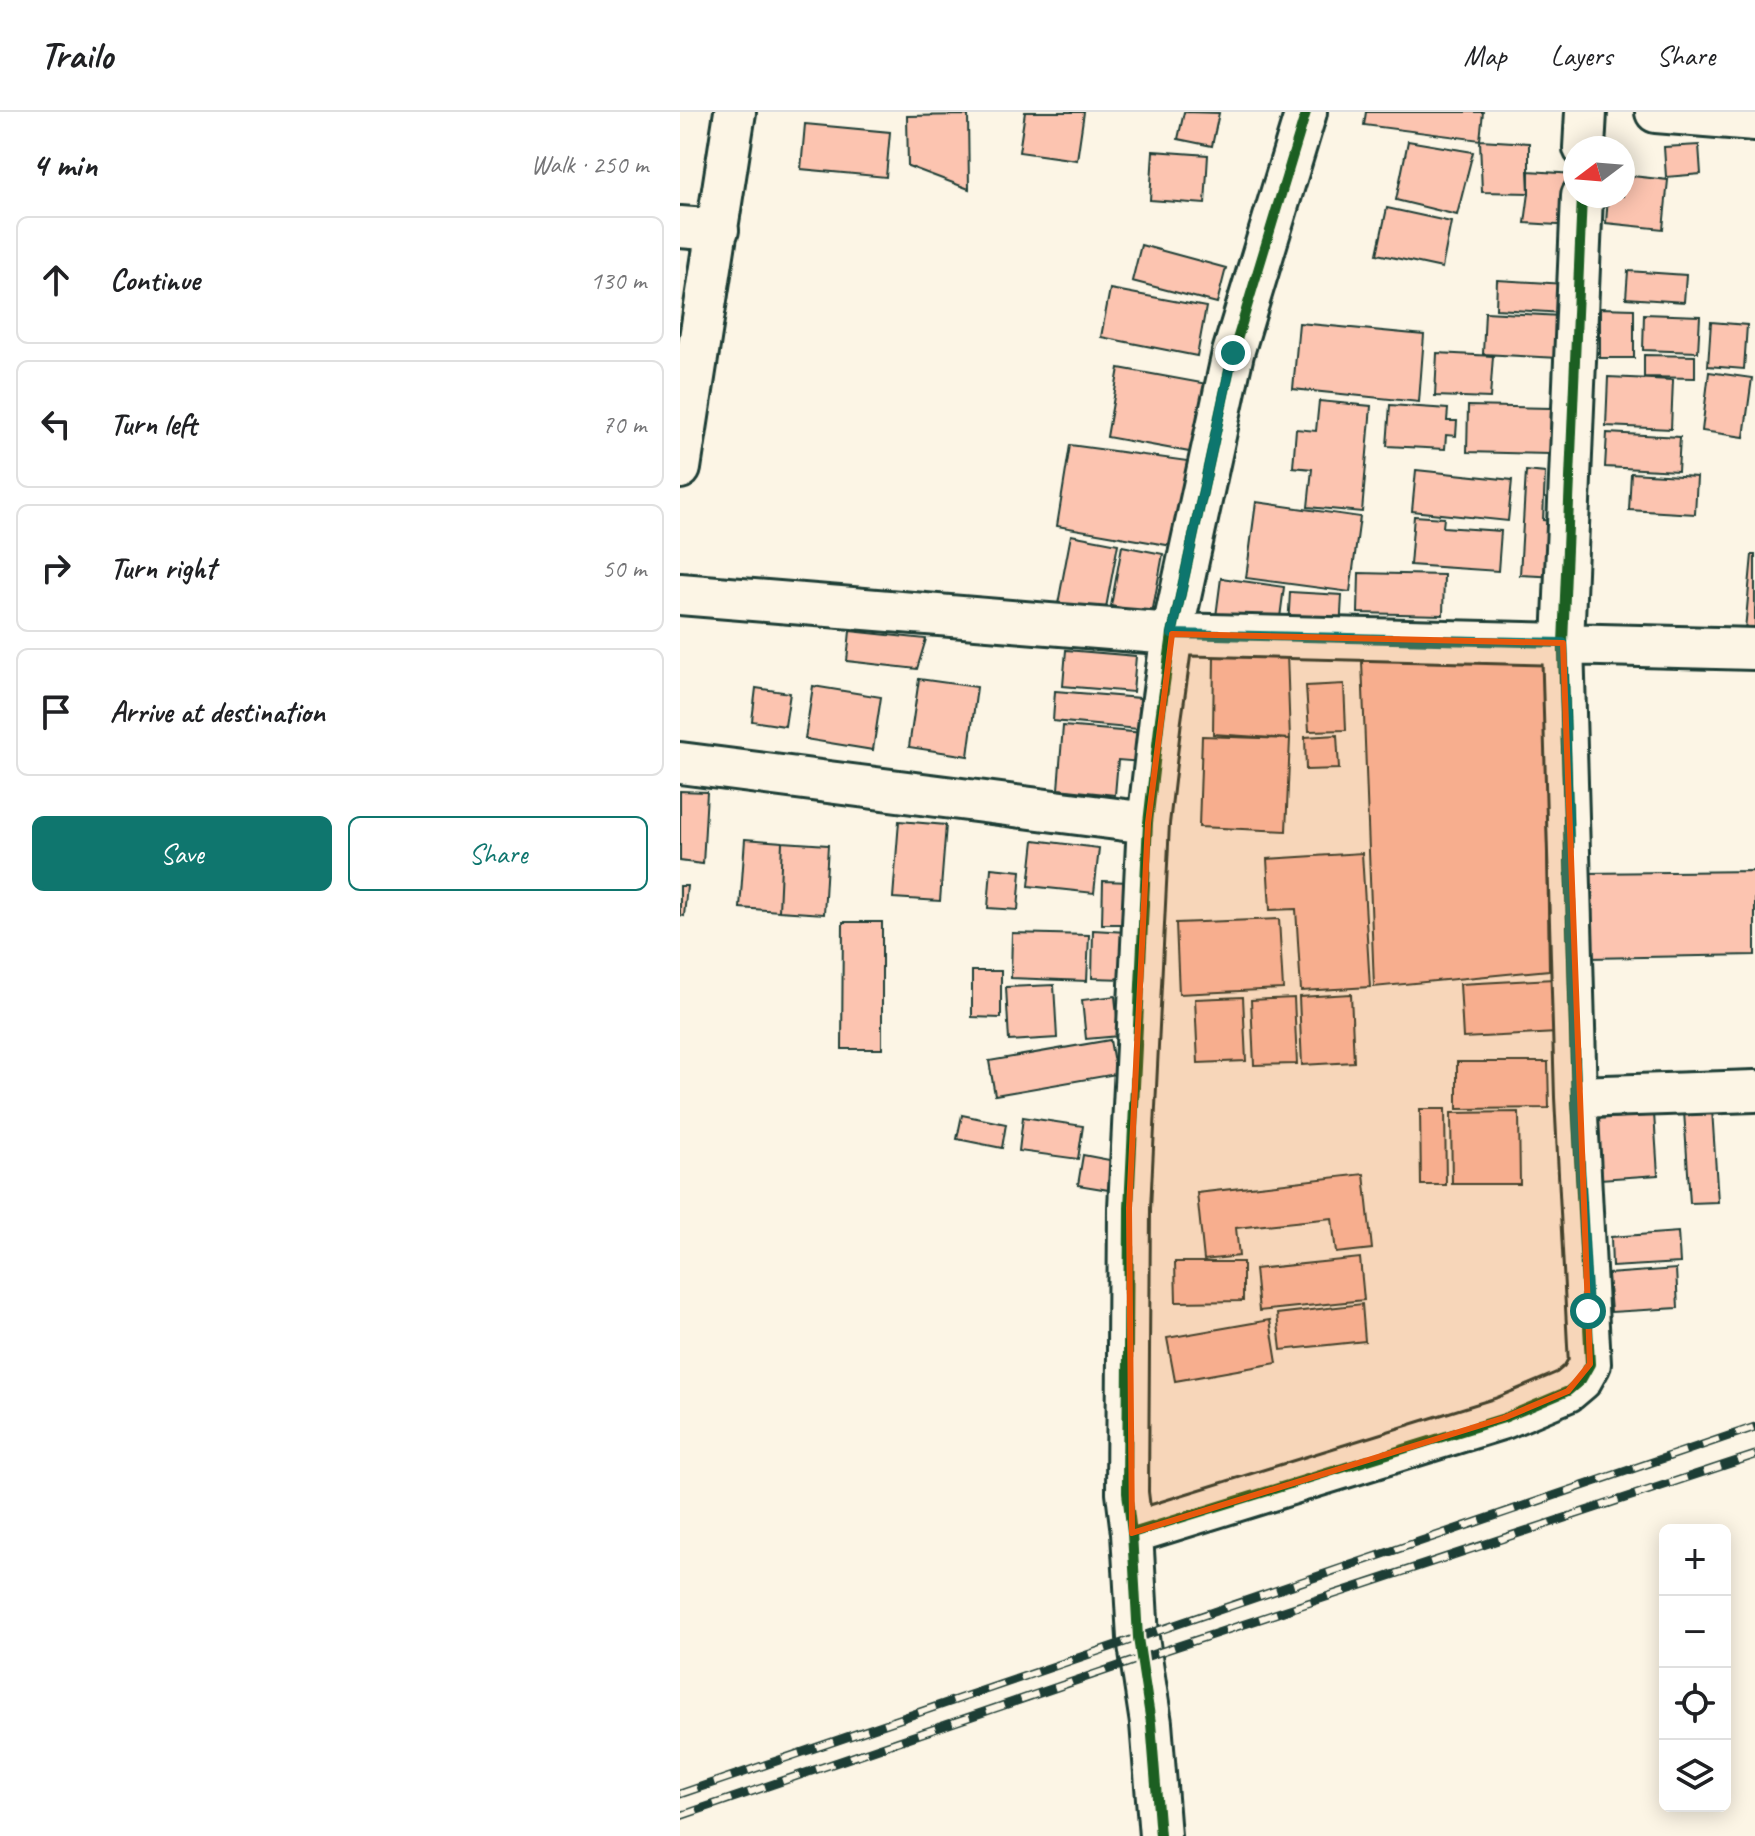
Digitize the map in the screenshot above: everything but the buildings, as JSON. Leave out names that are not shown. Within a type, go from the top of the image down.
[{"type":"street","points":[[680,468],[699,228],[735,112]]},
{"type":"street","points":[[1160,1836],[1151,1723],[1138,1638],[1127,1493],[1128,1224],[1148,823],[1172,634],[1233,353],[1306,112]]},
{"type":"street","points":[[1585,136],[1586,112]]},
{"type":"street","points":[[1656,112],[1755,120]]},
{"type":"street","points":[[1132,1533],[1504,1418],[1568,1391],[1581,1380],[1590,1364],[1576,1097],[1563,643],[1581,208]]},
{"type":"street","points":[[680,594],[1172,634],[1755,649]]},
{"type":"street","points":[[680,763],[1148,823]]},
{"type":"street","points":[[1576,1097],[1755,1091]]},
{"type":"highlighted area","points":[[1172,634],[1563,643],[1590,1364],[1568,1391],[1504,1418],[1132,1533],[1129,1208],[1148,823]]},
{"type":"railway","points":[[680,1794],[1755,1427]]},
{"type":"railway","points":[[680,1816],[1142,1658],[1755,1455]]},
{"type":"cycle path","points":[[1160,1836],[1151,1723],[1138,1638],[1127,1493],[1129,1208],[1148,823],[1172,634],[1233,353],[1306,112]]},
{"type":"cycle path","points":[[1132,1533],[1504,1418],[1568,1391],[1581,1380],[1590,1364],[1576,1097],[1563,643],[1581,208]]},
{"type":"route","points":[[1233,353],[1172,634],[1563,643],[1576,1097],[1588,1311]]}]
